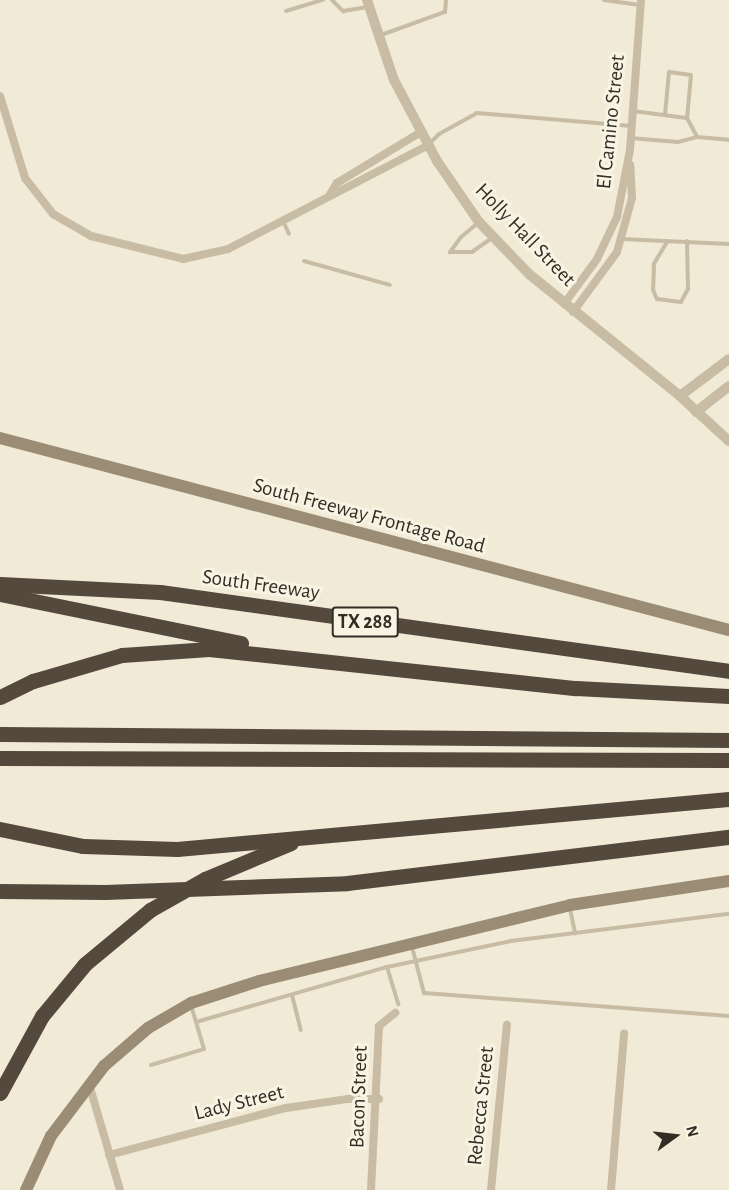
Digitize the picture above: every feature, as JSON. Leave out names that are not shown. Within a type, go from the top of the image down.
[{"type":"highway","name":"South Freeway","points":[[0,584],[160,592],[729,671]]},
{"type":"highway","points":[[0,594],[334,661]]},
{"type":"highway","points":[[0,698],[79,666],[150,653],[209,649],[576,688],[729,696]]},
{"type":"highway","points":[[0,734],[729,740]]},
{"type":"highway","points":[[0,758],[729,760]]},
{"type":"highway","points":[[0,829],[62,843],[143,849],[302,838],[729,801]]},
{"type":"highway","points":[[0,891],[105,892],[347,883],[729,837]]},
{"type":"highway","points":[[0,1093],[42,1016],[85,964],[150,910],[205,879],[302,838]]},
{"type":"main road","name":"South Freeway Frontage Road","points":[[0,438],[729,630]]},
{"type":"main road","points":[[26,1190],[51,1136],[89,1084],[122,1048],[190,1003],[259,981],[570,905],[729,881]]},
{"type":"street","name":"El Camino Street","points":[[564,304],[597,259],[617,217],[630,150],[641,2]]},
{"type":"street","name":"Holly Hall Street","points":[[368,3],[394,80],[421,132],[479,222],[573,312],[680,396],[729,441]]},
{"type":"street","points":[[0,96],[31,188],[53,214],[78,231],[183,259],[228,249],[330,194],[363,182],[429,145]]},
{"type":"street","points":[[330,194],[337,183],[421,132]]},
{"type":"street","points":[[573,312],[617,252],[632,198],[630,150]]},
{"type":"street","points":[[680,396],[729,359]]},
{"type":"street","points":[[696,412],[729,386]]},
{"type":"street","name":"Bacon Street","points":[[371,1190],[379,1099],[379,1026],[397,1008]]},
{"type":"street","name":"Rebecca Street","points":[[491,1190],[507,1025]]},
{"type":"street","points":[[611,1190],[624,1034]]},
{"type":"street","points":[[89,1084],[120,1190]]},
{"type":"street","name":"Lady Street","points":[[110,1155],[296,1106],[348,1098],[379,1099]]},
{"type":"lane","points":[[286,11],[323,0]]},
{"type":"lane","points":[[332,0],[343,11],[368,3]]},
{"type":"lane","points":[[378,37],[445,12],[446,0]]},
{"type":"lane","points":[[604,0],[641,2]]},
{"type":"lane","points":[[665,115],[669,72],[691,75],[687,118],[697,137]]},
{"type":"lane","points":[[632,111],[687,118]]},
{"type":"lane","points":[[429,145],[438,134],[477,113],[631,126]]},
{"type":"lane","points":[[630,138],[678,142],[697,137],[729,140]]},
{"type":"lane","points":[[283,220],[289,234]]},
{"type":"lane","points":[[479,222],[460,237],[450,252],[472,252],[494,237]]},
{"type":"lane","points":[[621,239],[729,244]]},
{"type":"lane","points":[[667,242],[654,264],[653,290],[657,299],[681,302],[688,289],[687,241]]},
{"type":"lane","points":[[304,261],[390,285]]},
{"type":"lane","points":[[570,905],[575,933]]},
{"type":"lane","points":[[196,1022],[387,967],[416,963],[511,941],[729,914]]},
{"type":"lane","points":[[411,944],[424,993],[729,1016]]},
{"type":"lane","points":[[387,967],[397,1008]]},
{"type":"lane","points":[[292,995],[301,1030]]},
{"type":"lane","points":[[151,1065],[204,1049],[190,1003]]}]
